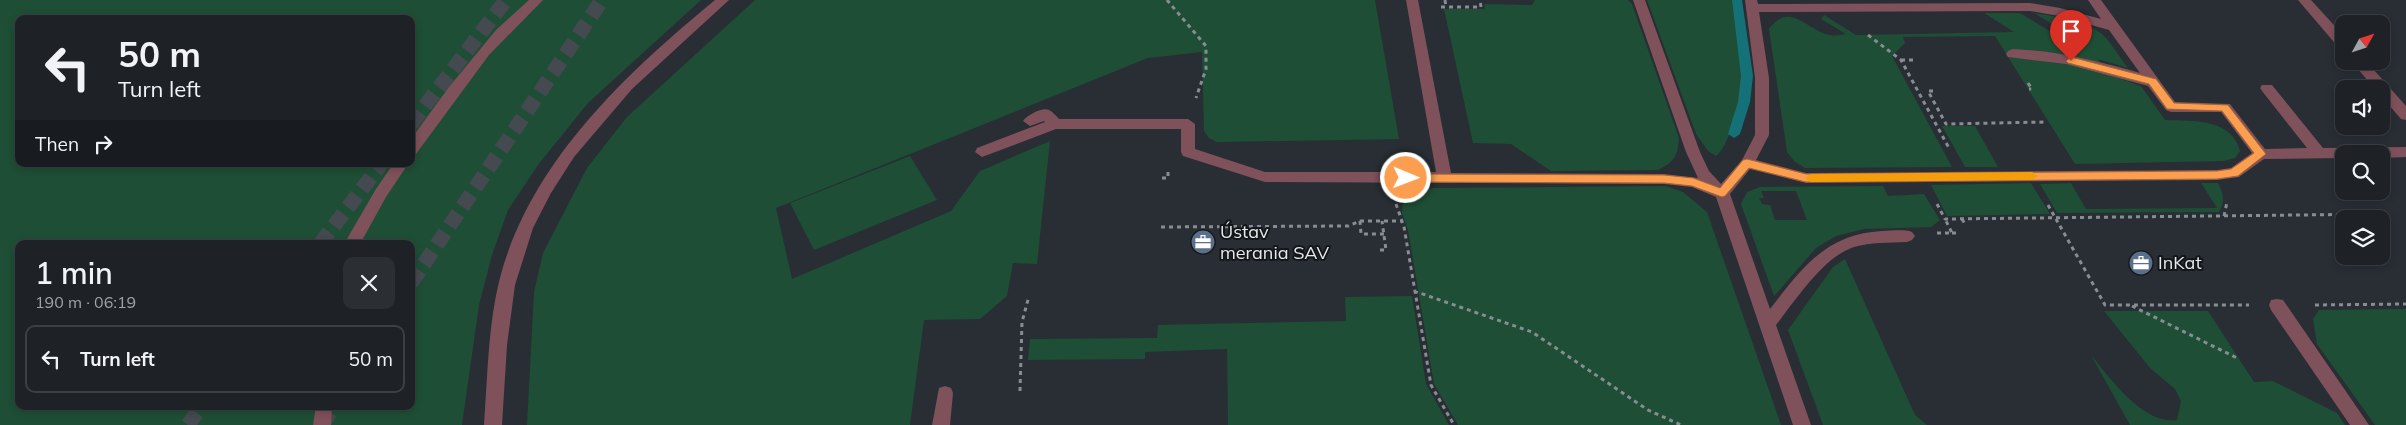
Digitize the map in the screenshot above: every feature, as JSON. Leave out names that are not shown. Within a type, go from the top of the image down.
[{"type":"street","points":[[415,144],[463,76],[490,44],[537,0]]},
{"type":"street","points":[[493,425],[505,301],[511,266],[535,206],[568,152],[641,73],[691,26],[723,0]]},
{"type":"street","points":[[1412,0],[1445,179]]},
{"type":"street","points":[[1639,0],[1703,174],[1722,193],[1802,425]]},
{"type":"street","points":[[2094,0],[2171,106],[2224,107],[2261,154]]},
{"type":"street","points":[[2304,0],[2335,35]]},
{"type":"street","points":[[1722,193],[1747,163],[1762,135],[1762,78],[1752,4],[2030,7],[2060,12],[2113,27]]},
{"type":"street","points":[[2013,54],[2038,54],[2104,68],[2152,82]]},
{"type":"street","points":[[2366,70],[2406,116]]},
{"type":"street","points":[[2267,88],[2319,153]]},
{"type":"street","points":[[1030,121],[1046,114],[1055,124]]},
{"type":"street","points":[[982,152],[1055,124],[1188,124],[1188,152],[1265,177],[1664,179],[1693,182],[1722,193]]},
{"type":"street","points":[[1747,163],[1806,178],[2217,175],[2234,173],[2261,154],[2406,152]]},
{"type":"street","points":[[354,240],[381,193],[399,167]]},
{"type":"street","points":[[1767,324],[1825,256],[1845,244],[1870,238],[1907,236]]},
{"type":"street","points":[[2277,305],[2360,425]]},
{"type":"street","points":[[941,425],[945,393]]},
{"type":"street","points":[[322,425],[324,410]]},
{"type":"path","points":[[1167,0],[1206,46],[1206,69]]},
{"type":"path","points":[[1445,0],[1446,7],[1481,7],[1480,0]]},
{"type":"path","points":[[1867,34],[1901,60],[1965,177]]},
{"type":"path","points":[[1901,60],[1915,60]]},
{"type":"path","points":[[1933,91],[1928,91],[1946,124],[2046,122]]},
{"type":"path","points":[[1924,102],[1934,102]]},
{"type":"path","points":[[1162,178],[1168,178],[1168,165]]},
{"type":"path","points":[[1386,178],[1402,221],[1431,385],[1454,425]]},
{"type":"path","points":[[1940,211],[1945,220],[2335,215]]},
{"type":"path","points":[[2056,218],[2105,305],[2406,304]]},
{"type":"path","points":[[1962,219],[1965,224]]},
{"type":"path","points":[[1160,227],[1348,226],[1360,221],[1402,221]]},
{"type":"path","points":[[1360,221],[1361,234],[1384,234]]},
{"type":"path","points":[[1380,250],[1386,250],[1382,221]]},
{"type":"path","points":[[1952,233],[1957,233]]},
{"type":"path","points":[[1414,291],[1532,332],[1648,410],[1681,425]]},
{"type":"path","points":[[1020,391],[1022,322],[1029,296]]},
{"type":"path","points":[[2131,305],[2239,359]]},
{"type":"green space","points":[[0,0],[701,0],[588,103],[538,165],[508,210],[492,255],[479,305],[462,425],[0,425]]},
{"type":"green space","points":[[755,0],[1375,0],[1399,139],[1217,142],[1209,138],[1204,131],[1202,52],[1148,58],[776,208],[792,279],[951,211],[980,171],[1050,141],[1037,264],[1013,263],[1007,296],[980,319],[924,320],[910,425],[527,425],[534,292],[543,253],[587,168],[627,117]]},
{"type":"green space","points":[[1535,0],[1628,0],[1632,4],[1679,138],[1676,154],[1668,164],[1658,170],[1551,171],[1511,144],[1473,143],[1444,9],[1485,9],[1484,4],[1532,5]]},
{"type":"green space","points":[[1647,0],[1735,0],[1743,68],[1740,101],[1729,136],[1716,156],[1708,151],[1696,134]]},
{"type":"green space","points":[[1984,13],[2020,13],[2051,32],[2064,31],[2034,13],[2073,20],[2092,27],[2107,39],[2128,68],[2098,59],[2107,74],[2141,86],[2165,120],[2210,124],[2229,132],[2236,140],[2240,151],[2235,158],[2224,161],[2075,164],[1995,36],[1903,37],[1905,43],[1892,56],[1952,167],[1805,168],[1794,161],[1787,152],[1769,29],[1777,21],[1784,17],[1791,17],[1830,35],[1846,34],[1821,19],[1824,15],[1856,35],[2014,32]]},
{"type":"green space","points":[[1942,126],[1975,126],[1998,167],[1965,167]]},
{"type":"green space","points":[[910,156],[937,200],[814,250],[790,203]]},
{"type":"green space","points":[[2031,183],[2050,214],[1947,216],[1931,185]]},
{"type":"green space","points":[[2071,183],[2086,209],[2217,208],[2201,183],[2218,183],[2223,195],[2223,201],[2219,212],[2057,213],[2040,184]]},
{"type":"green space","points":[[1666,186],[1683,192],[1707,212],[1781,425],[1458,425],[1434,384],[1408,230],[1402,213],[1403,199],[1417,191],[1434,188]]},
{"type":"green space","points":[[1883,186],[1888,196],[1924,194],[1940,220],[1931,227],[1864,229],[1836,236],[1816,248],[1774,296],[1741,204],[1747,192],[1760,187]],"holes":[[[1761,191],[1796,191],[1807,220],[1775,220],[1770,205],[1762,204],[1759,198],[1764,198]]]},
{"type":"green space","points":[[1845,259],[1915,415],[1927,425],[1823,425],[1788,330],[1833,267]]},
{"type":"green space","points":[[1412,296],[1426,384],[1449,425],[1228,425],[1227,349],[1145,352],[1145,359],[1028,360],[1030,339],[1157,338],[1158,325],[1346,321],[1345,297]]},
{"type":"green space","points":[[2406,309],[2406,425],[2375,425],[2317,344],[2313,319],[2319,310]]},
{"type":"green space","points":[[2104,311],[2208,311],[2254,382],[2273,381],[2337,413],[2345,425],[2130,425],[2091,355],[2128,398],[2152,415],[2164,420],[2177,420],[2181,401],[2175,389],[2150,368]]},
{"type":"waterway","points":[[1734,134],[1744,102],[1747,76],[1737,0]]},
{"type":"tunnel","points":[[415,119],[506,0]]},
{"type":"tunnel","points":[[415,277],[602,0]]},
{"type":"tunnel","points":[[323,240],[379,167]]},
{"type":"tunnel","points":[[188,425],[199,410]]},
{"type":"tunnel","points":[[322,425],[331,410]]},
{"type":"slow traffic","points":[[1811,178],[2032,176]]},
{"type":"place","name":"Ústav merania SAV","points":[[1203,242]]},
{"type":"place","name":"InKat","points":[[2141,263]]},
{"type":"route","points":[[1406,178],[1664,179],[1693,182],[1722,193],[1747,163],[1806,178],[2217,175],[2234,173],[2261,154],[2224,107],[2171,106],[2152,82],[2104,68],[2071,61]]}]
